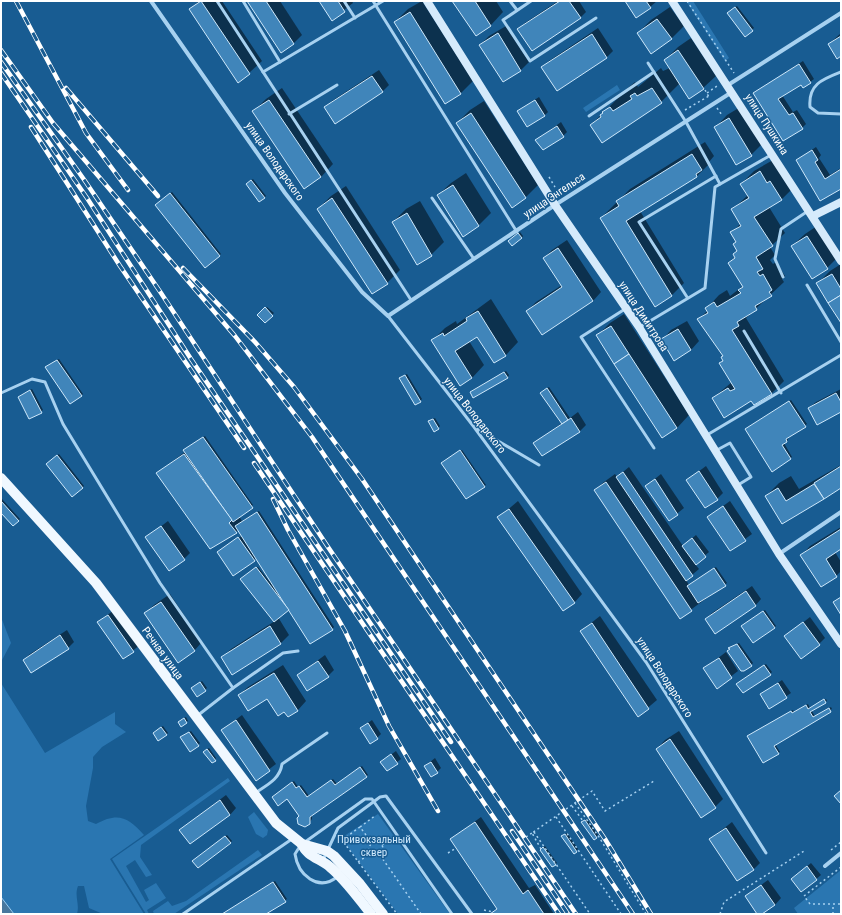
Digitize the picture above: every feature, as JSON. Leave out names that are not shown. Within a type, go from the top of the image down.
[{"type":"main road","name":"улица Димитрова","points":[[427,1],[555,205],[639,327],[778,554],[841,644]]},
{"type":"main road","name":"улица Пушкина","points":[[672,1],[773,154],[841,261]]},
{"type":"main road","points":[[811,214],[841,202]]},
{"type":"main road","name":"Речная улица","points":[[1,478],[96,582],[196,718],[276,823],[302,844],[327,851],[346,868],[383,914]]},
{"type":"main road","name":"Речная улица","points":[[302,844],[306,851],[323,861],[340,875],[371,914]]},
{"type":"street","name":"улица Володарского","points":[[151,1],[285,193],[362,292],[388,316]]},
{"type":"street","name":"улица Энгельса","points":[[388,316],[517,232],[555,205],[686,122],[730,88],[841,13]]},
{"type":"street","points":[[778,554],[841,512]]},
{"type":"street","points":[[825,866],[841,853]]},
{"type":"lane","points":[[217,1],[411,300]]},
{"type":"lane","points":[[243,1],[280,62]]},
{"type":"lane","points":[[344,1],[355,18]]},
{"type":"lane","points":[[372,1],[517,232]]},
{"type":"lane","points":[[263,72],[382,1]]},
{"type":"lane","points":[[510,1],[517,10]]},
{"type":"lane","points":[[530,1],[503,20],[530,61],[596,18]]},
{"type":"lane","points":[[648,63],[686,122],[720,184]]},
{"type":"lane","points":[[589,116],[654,72]]},
{"type":"lane","points":[[841,72],[825,78],[813,88],[809,97],[810,107],[818,113],[841,114]]},
{"type":"lane","points":[[289,114],[337,85]]},
{"type":"lane","points":[[639,327],[687,297],[705,288],[715,187],[773,154]]},
{"type":"lane","points":[[687,297],[639,222],[716,176]]},
{"type":"lane","points":[[432,198],[474,259]]},
{"type":"lane","points":[[783,277],[775,259],[781,229],[811,214]]},
{"type":"lane","points":[[807,285],[841,342]]},
{"type":"lane","points":[[626,308],[581,338],[654,448]]},
{"type":"lane","name":"улица Володарского","points":[[388,316],[474,427],[646,662],[766,853]]},
{"type":"lane","points":[[744,331],[780,393]]},
{"type":"lane","points":[[706,436],[780,393],[841,355]]},
{"type":"lane","points":[[1,393],[32,379],[45,382],[63,424],[160,583],[233,688]]},
{"type":"lane","points":[[474,427],[539,465]]},
{"type":"lane","points":[[715,451],[730,443],[751,477],[737,486]]},
{"type":"lane","points":[[196,718],[233,688],[283,653],[298,651]]},
{"type":"lane","points":[[253,794],[277,778],[281,771],[282,764],[327,733]]},
{"type":"lane","points":[[323,861],[338,828],[382,796],[388,797],[472,914]]},
{"type":"lane","points":[[340,875],[329,883],[324,883],[303,874],[298,865],[295,854],[302,844],[365,799],[370,798],[374,801],[452,914]]},
{"type":"lane","points":[[184,914],[294,838]]},
{"type":"path","points":[[687,1],[736,74]]},
{"type":"path","points":[[680,113],[709,96]]},
{"type":"path","points":[[526,837],[592,791],[604,811],[654,781]]},
{"type":"path","points":[[575,803],[599,837],[646,914]]},
{"type":"path","points":[[572,806],[583,821]]},
{"type":"path","points":[[556,817],[621,914]]},
{"type":"path","points":[[372,843],[360,827],[342,840],[397,914]]},
{"type":"path","points":[[533,833],[541,848]]},
{"type":"path","points":[[533,833],[590,914]]},
{"type":"path","points":[[382,845],[393,837]]},
{"type":"path","points":[[380,855],[374,856],[368,849],[372,843],[378,842],[382,845]]},
{"type":"path","points":[[831,850],[841,842]]},
{"type":"path","points":[[380,855],[383,850],[382,845]]},
{"type":"path","points":[[448,853],[456,848]]},
{"type":"path","points":[[720,914],[724,902],[804,851]]},
{"type":"path","points":[[358,862],[370,853]]},
{"type":"path","points":[[380,855],[421,914]]},
{"type":"path","points":[[841,866],[804,896],[810,904],[841,904]]},
{"type":"path","points":[[833,904],[833,914]]},
{"type":"path","points":[[484,910],[493,912]]},
{"type":"green space","points":[[686,1],[693,1],[729,58],[725,61]]},
{"type":"green space","points":[[617,85],[620,90],[586,112],[583,108]]},
{"type":"green space","points":[[1,617],[11,643],[1,662]]},
{"type":"green space","points":[[1,683],[45,753],[115,712],[115,724],[126,732],[102,747],[93,757],[93,768],[86,806],[88,821],[96,824],[111,818],[122,818],[128,820],[144,835],[110,859],[144,914],[103,914],[89,908],[84,886],[78,886],[77,890],[77,914],[14,914],[1,897]]},
{"type":"green space","points":[[228,778],[230,781],[141,845],[140,857],[152,875],[146,877],[135,860],[126,866],[146,902],[149,900],[144,890],[156,883],[166,898],[147,910],[149,914],[146,914],[112,859]]},
{"type":"green space","points":[[254,812],[268,830],[267,835],[263,838],[256,834],[248,817]]},
{"type":"green space","name":"Привокзальный сквер","points":[[378,814],[450,914],[398,914],[341,838]]},
{"type":"green space","points":[[258,850],[262,855],[174,914],[154,914],[153,911],[168,901],[172,906],[186,901]]},
{"type":"green space","points":[[841,870],[841,914],[798,914],[794,908]]},
{"type":"shaded area","points":[[1,897],[14,914],[1,914]]},
{"type":"building","points":[[201,1],[250,74],[238,83],[189,9]]},
{"type":"building","points":[[247,1],[266,1],[294,44],[281,53]]},
{"type":"building","points":[[319,1],[338,1],[345,12],[332,21]]},
{"type":"building","points":[[452,1],[475,1],[491,26],[476,36]]},
{"type":"building","points":[[560,1],[569,1],[581,18],[532,51],[517,29]]},
{"type":"building","points":[[625,1],[646,1],[651,8],[636,18]]},
{"type":"building","points":[[735,7],[753,31],[745,37],[727,13]]},
{"type":"building","points":[[410,12],[461,94],[445,104],[394,22]]},
{"type":"building","points":[[657,19],[672,39],[651,54],[637,33]]},
{"type":"building","points":[[498,33],[521,71],[503,82],[479,45]]},
{"type":"building","points":[[592,34],[607,58],[557,91],[541,67]]},
{"type":"building","points":[[841,36],[841,56],[837,59],[828,44]]},
{"type":"building","points":[[678,50],[704,89],[689,99],[664,60]]},
{"type":"building","points":[[799,64],[811,83],[803,88],[801,85],[778,99],[789,115],[793,113],[803,129],[783,141],[753,93]]},
{"type":"building","points":[[372,76],[383,92],[335,124],[324,107]]},
{"type":"building","points":[[652,88],[662,103],[602,143],[590,125],[601,117],[600,115],[603,113],[602,112],[610,107],[613,111],[632,99],[630,96],[635,93],[637,96]]},
{"type":"building","points":[[269,100],[321,177],[304,189],[252,111]]},
{"type":"building","points":[[535,100],[545,116],[527,127],[517,111]]},
{"type":"building","points":[[471,113],[526,198],[512,208],[456,123]]},
{"type":"building","points":[[729,118],[752,156],[736,165],[714,127]]},
{"type":"building","points":[[557,126],[564,137],[543,150],[535,140]]},
{"type":"building","points":[[812,150],[818,160],[815,162],[825,179],[841,169],[841,189],[820,201],[796,160]]},
{"type":"building","points":[[692,154],[702,170],[696,174],[697,177],[626,221],[672,296],[655,307],[600,218],[619,206],[616,201]]},
{"type":"building","points":[[760,171],[767,183],[770,181],[782,200],[754,217],[773,246],[756,257],[763,269],[757,272],[760,276],[763,274],[772,290],[769,292],[772,296],[755,306],[757,310],[737,322],[739,326],[732,330],[772,394],[754,405],[751,401],[724,418],[712,398],[728,388],[730,391],[735,389],[719,363],[723,361],[721,357],[723,356],[697,319],[708,313],[705,308],[714,302],[717,307],[741,293],[738,290],[743,287],[728,263],[735,258],[733,254],[737,251],[733,244],[736,242],[730,232],[741,226],[731,209],[749,198],[740,184]]},
{"type":"building","points":[[251,180],[265,198],[259,202],[246,184]]},
{"type":"building","points":[[453,185],[479,226],[463,237],[437,195]]},
{"type":"building","points":[[170,193],[220,256],[205,268],[155,205]]},
{"type":"building","points":[[332,198],[388,284],[372,294],[317,209]]},
{"type":"building","points":[[407,213],[432,256],[417,265],[392,222]]},
{"type":"building","points":[[518,233],[522,238],[512,246],[508,241]]},
{"type":"building","points":[[807,236],[828,269],[812,279],[791,246]]},
{"type":"building","points":[[558,248],[593,301],[542,335],[526,311],[562,287],[543,258]]},
{"type":"building","points":[[832,274],[841,289],[841,295],[828,303],[816,283]]},
{"type":"building","points":[[841,295],[841,323],[828,303]]},
{"type":"building","points":[[265,307],[273,316],[265,323],[257,315]]},
{"type":"building","points":[[478,311],[506,356],[494,363],[477,337],[455,351],[472,378],[460,386],[431,340],[443,333],[444,336],[467,321],[466,318]]},
{"type":"building","points":[[611,326],[629,354],[614,364],[596,335]]},
{"type":"building","points":[[678,329],[691,350],[674,361],[661,339]]},
{"type":"building","points":[[629,354],[677,428],[662,438],[614,364]]},
{"type":"building","points":[[57,360],[82,396],[70,404],[45,367]]},
{"type":"building","points":[[504,372],[508,378],[473,398],[470,392]]},
{"type":"building","points":[[405,375],[421,402],[415,405],[399,378]]},
{"type":"building","points":[[547,388],[568,420],[562,424],[540,393]]},
{"type":"building","points":[[30,390],[42,413],[29,419],[18,397]]},
{"type":"building","points":[[836,393],[841,402],[841,412],[817,425],[808,408]]},
{"type":"building","points":[[789,401],[806,427],[786,439],[787,442],[782,445],[791,459],[772,472],[745,429]]},
{"type":"building","points":[[571,418],[580,432],[542,456],[533,443]]},
{"type":"building","points":[[433,419],[439,429],[434,432],[428,421]]},
{"type":"building","points":[[203,437],[253,508],[233,522],[183,450]]},
{"type":"building","points":[[460,450],[485,487],[466,499],[441,463]]},
{"type":"building","points":[[184,454],[232,520],[229,523],[237,533],[210,549],[156,473]]},
{"type":"building","points":[[57,455],[83,488],[72,497],[46,464]]},
{"type":"building","points":[[841,466],[841,488],[824,499],[814,483]]},
{"type":"building","points":[[699,471],[718,500],[705,508],[686,480]]},
{"type":"building","points":[[623,472],[693,576],[686,581],[616,477]]},
{"type":"building","points":[[655,479],[678,515],[669,521],[645,486]]},
{"type":"building","points":[[606,482],[692,611],[680,619],[594,490]]},
{"type":"building","points":[[814,484],[824,499],[782,524],[765,496],[778,488],[786,501]]},
{"type":"building","points":[[1,501],[19,521],[13,526],[1,513]]},
{"type":"building","points":[[723,506],[746,541],[730,551],[707,517]]},
{"type":"building","points":[[509,509],[575,603],[563,611],[497,517]]},
{"type":"building","points":[[257,512],[333,630],[310,644],[235,526]]},
{"type":"building","points":[[161,526],[185,560],[169,571],[145,537]]},
{"type":"building","points":[[841,529],[841,549],[826,559],[837,577],[821,587],[800,555]]},
{"type":"building","points":[[238,537],[255,561],[233,576],[217,552]]},
{"type":"building","points":[[692,538],[706,557],[696,565],[682,546]]},
{"type":"building","points":[[256,567],[289,610],[274,622],[240,579]]},
{"type":"building","points":[[714,568],[726,586],[698,603],[687,586]]},
{"type":"building","points":[[746,591],[756,606],[715,634],[705,619]]},
{"type":"building","points":[[841,597],[841,615],[833,602]]},
{"type":"building","points":[[161,602],[195,651],[178,663],[144,613]]},
{"type":"building","points":[[763,611],[775,628],[753,643],[741,626]]},
{"type":"building","points":[[108,615],[134,652],[123,659],[97,622]]},
{"type":"building","points":[[803,622],[820,645],[801,659],[784,636]]},
{"type":"building","points":[[592,623],[649,709],[638,717],[580,631]]},
{"type":"building","points":[[270,626],[281,644],[232,675],[221,657]]},
{"type":"building","points":[[60,635],[69,649],[31,673],[23,660]]},
{"type":"building","points":[[737,644],[752,666],[744,671],[741,671],[727,651],[730,649],[728,648]]},
{"type":"building","points":[[719,658],[732,678],[717,689],[703,668]]},
{"type":"building","points":[[318,661],[329,677],[307,691],[297,675]]},
{"type":"building","points":[[764,665],[771,675],[743,693],[736,684]]},
{"type":"building","points":[[274,673],[298,711],[288,717],[284,712],[278,716],[267,699],[248,711],[238,695]]},
{"type":"building","points":[[200,682],[206,691],[197,697],[191,688]]},
{"type":"building","points":[[778,683],[787,698],[769,709],[760,694]]},
{"type":"building","points":[[824,699],[826,703],[810,712],[813,717],[829,708],[831,712],[774,746],[779,754],[763,763],[747,736],[791,711],[792,713],[806,705],[808,709]]},
{"type":"building","points":[[184,718],[187,723],[181,727],[178,722]]},
{"type":"building","points":[[236,720],[270,771],[256,781],[221,730]]},
{"type":"building","points":[[368,723],[378,739],[370,744],[360,728]]},
{"type":"building","points":[[161,727],[167,735],[158,741],[153,733]]},
{"type":"building","points":[[189,732],[199,746],[190,752],[180,737]]},
{"type":"building","points":[[670,739],[716,808],[701,818],[656,749]]},
{"type":"building","points":[[207,749],[216,761],[212,763],[203,752]]},
{"type":"building","points":[[391,754],[398,764],[387,771],[380,762]]},
{"type":"building","points":[[431,762],[438,773],[431,777],[424,766]]},
{"type":"building","points":[[360,767],[367,777],[310,817],[310,824],[305,827],[298,824],[297,818],[299,816],[287,799],[278,806],[272,797],[292,782],[296,788],[299,786],[307,797],[331,780],[335,785]]},
{"type":"building","points":[[841,790],[841,804],[834,796]]},
{"type":"building","points":[[220,800],[230,815],[190,844],[179,830]]},
{"type":"building","points":[[585,820],[597,838],[594,840],[581,822]]},
{"type":"building","points":[[475,822],[523,894],[528,890],[544,914],[490,914],[497,909],[450,839]]},
{"type":"building","points":[[726,828],[754,870],[737,881],[709,839]]},
{"type":"building","points":[[565,834],[577,852],[574,854],[561,836]]},
{"type":"building","points":[[225,836],[231,843],[198,868],[192,861]]},
{"type":"building","points":[[543,847],[556,865],[552,867],[540,850]]},
{"type":"building","points":[[807,866],[817,880],[801,892],[791,879]]},
{"type":"building","points":[[273,882],[286,902],[266,914],[222,914]]},
{"type":"building","points":[[761,885],[775,905],[762,914],[757,914],[745,896]]},
{"type":"railway","points":[[16,1],[86,133],[128,190]]},
{"type":"railway","points":[[1,50],[53,123],[235,336],[312,437],[633,914]]},
{"type":"railway","points":[[1,62],[85,181],[161,293],[326,544],[576,914]]},
{"type":"railway","points":[[1,73],[87,198],[191,359],[451,742]]},
{"type":"railway","points":[[66,88],[158,196]]},
{"type":"railway","points":[[31,127],[120,266],[244,448]]},
{"type":"railway","points":[[183,268],[255,342],[294,387],[362,479],[605,839],[651,914]]},
{"type":"railway","points":[[254,463],[559,914]]},
{"type":"railway","points":[[273,499],[288,530],[345,631],[389,726],[438,811]]},
{"type":"railway","points":[[512,831],[568,914]]}]
